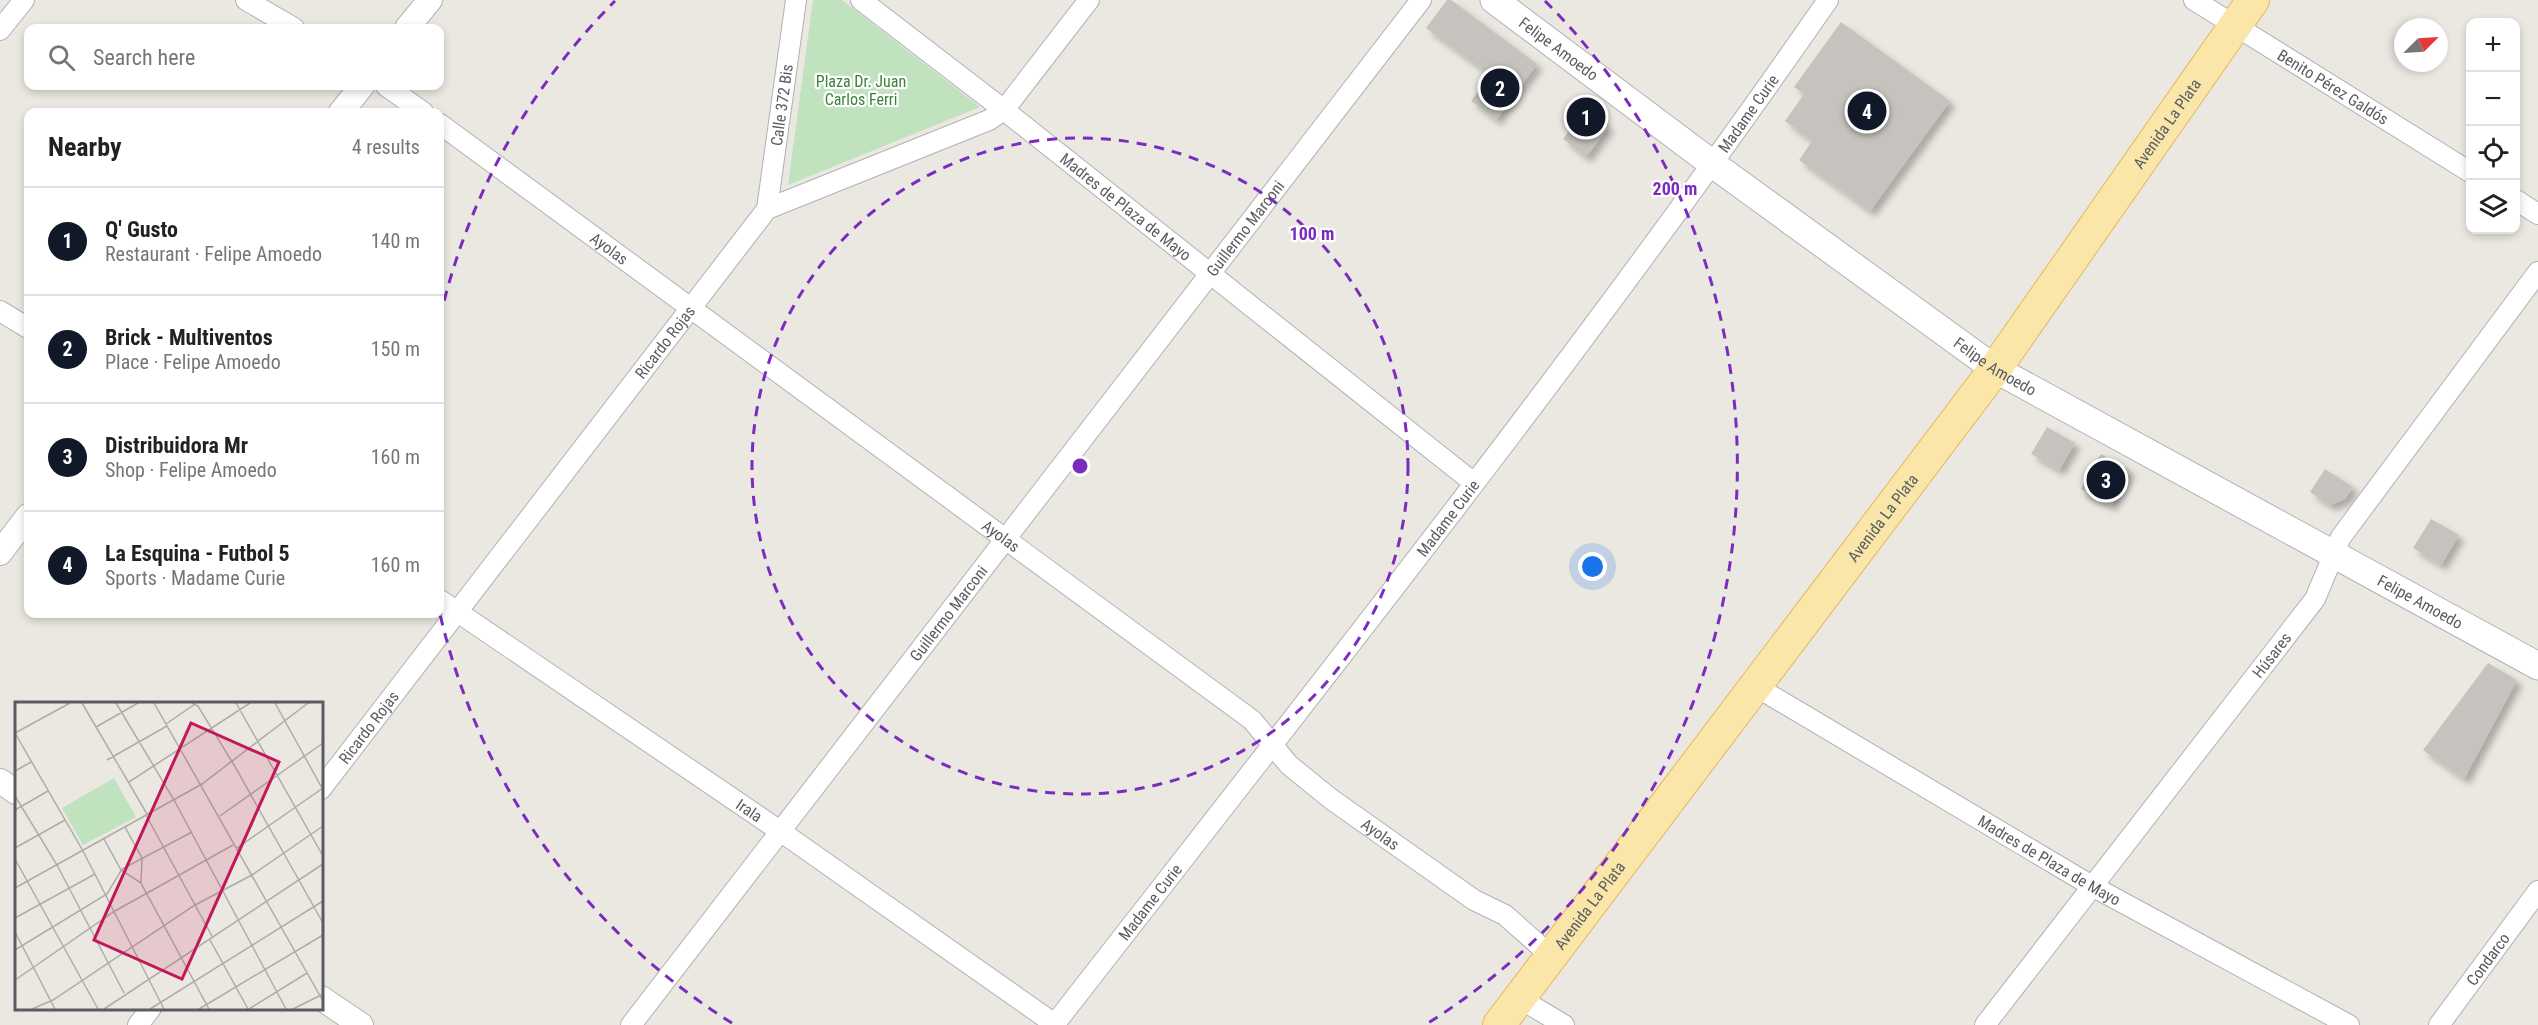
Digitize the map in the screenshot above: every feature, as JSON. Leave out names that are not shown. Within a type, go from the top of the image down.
[{"type":"main road","name":"Felipe Amoedo","points":[[1494,0],[1714,165],[1995,369],[2334,552],[2538,666]]},
{"type":"main road","name":"Avenida La Plata","points":[[1499,1025],[1995,369],[2253,0]]},
{"type":"street","points":[[0,30],[24,0]]},
{"type":"street","points":[[246,0],[287,24]]},
{"type":"street","points":[[410,24],[430,0]]},
{"type":"street","name":"Calle 372 Bis","points":[[766,209],[796,0]]},
{"type":"street","name":"Madres de Plaza de Mayo","points":[[861,0],[1004,110],[1474,483]]},
{"type":"street","points":[[766,209],[979,124],[1004,110],[1089,0]]},
{"type":"street","name":"Guillermo Marconi","points":[[631,1025],[1421,0]]},
{"type":"street","name":"Madame Curie","points":[[1055,1025],[1474,483],[1714,165],[1828,0]]},
{"type":"street","name":"Benito Pérez Galdós","points":[[2194,0],[2466,170]]},
{"type":"street","points":[[344,108],[359,90]]},
{"type":"street","points":[[392,90],[417,108]]},
{"type":"street","name":"Ayolas","points":[[444,127],[1252,720],[1288,765],[1474,900],[1504,915],[1551,956]]},
{"type":"street","points":[[2520,203],[2538,214]]},
{"type":"street","name":"Ricardo Rojas","points":[[322,788],[766,209]]},
{"type":"street","name":"Húsares","points":[[1985,1025],[2315,599],[2341,537],[2538,272]]},
{"type":"street","points":[[0,311],[24,326]]},
{"type":"street","points":[[0,553],[24,521]]},
{"type":"street","name":"Irala","points":[[444,603],[780,831],[1055,1025]]},
{"type":"street","name":"Madres de Plaza de Mayo","points":[[1755,686],[2092,886],[2349,1025]]},
{"type":"street","points":[[0,781],[15,791]]},
{"type":"street","name":"Condarco","points":[[2439,1025],[2538,891]]},
{"type":"street","points":[[1519,998],[1564,1025]]},
{"type":"street","points":[[322,999],[361,1025]]},
{"type":"street","points":[[138,1025],[149,1010]]},
{"type":"green space","name":"Plaza Dr. Juan Carlos Ferri","points":[[813,0],[842,0],[980,107],[788,185]]},
{"type":"building","points":[[1447,0],[1451,0],[1537,64],[1496,120],[1471,101],[1490,75],[1426,28]]},
{"type":"building","points":[[1841,22],[1950,101],[1870,211],[1799,160],[1812,141],[1785,121],[1804,94],[1794,87]]},
{"type":"building","points":[[1585,108],[1609,126],[1586,157],[1563,139]]},
{"type":"building","points":[[2047,427],[2075,443],[2059,470],[2031,454]]},
{"type":"building","points":[[2101,454],[2130,470],[2111,506],[2081,489]]},
{"type":"building","points":[[2325,469],[2353,487],[2345,499],[2330,505],[2310,492]]},
{"type":"building","points":[[2431,519],[2459,535],[2441,565],[2413,548]]},
{"type":"building","points":[[2488,663],[2517,680],[2464,779],[2423,750]]},
{"type":"place","name":"Brick - Multiventos","points":[[1500,88]]},
{"type":"place","name":"La Esquina - Futbol 5","points":[[1867,111]]},
{"type":"place","name":"Q' Gusto","points":[[1586,117]]},
{"type":"place","name":"Distribuidora Mr","points":[[2106,480]]}]
